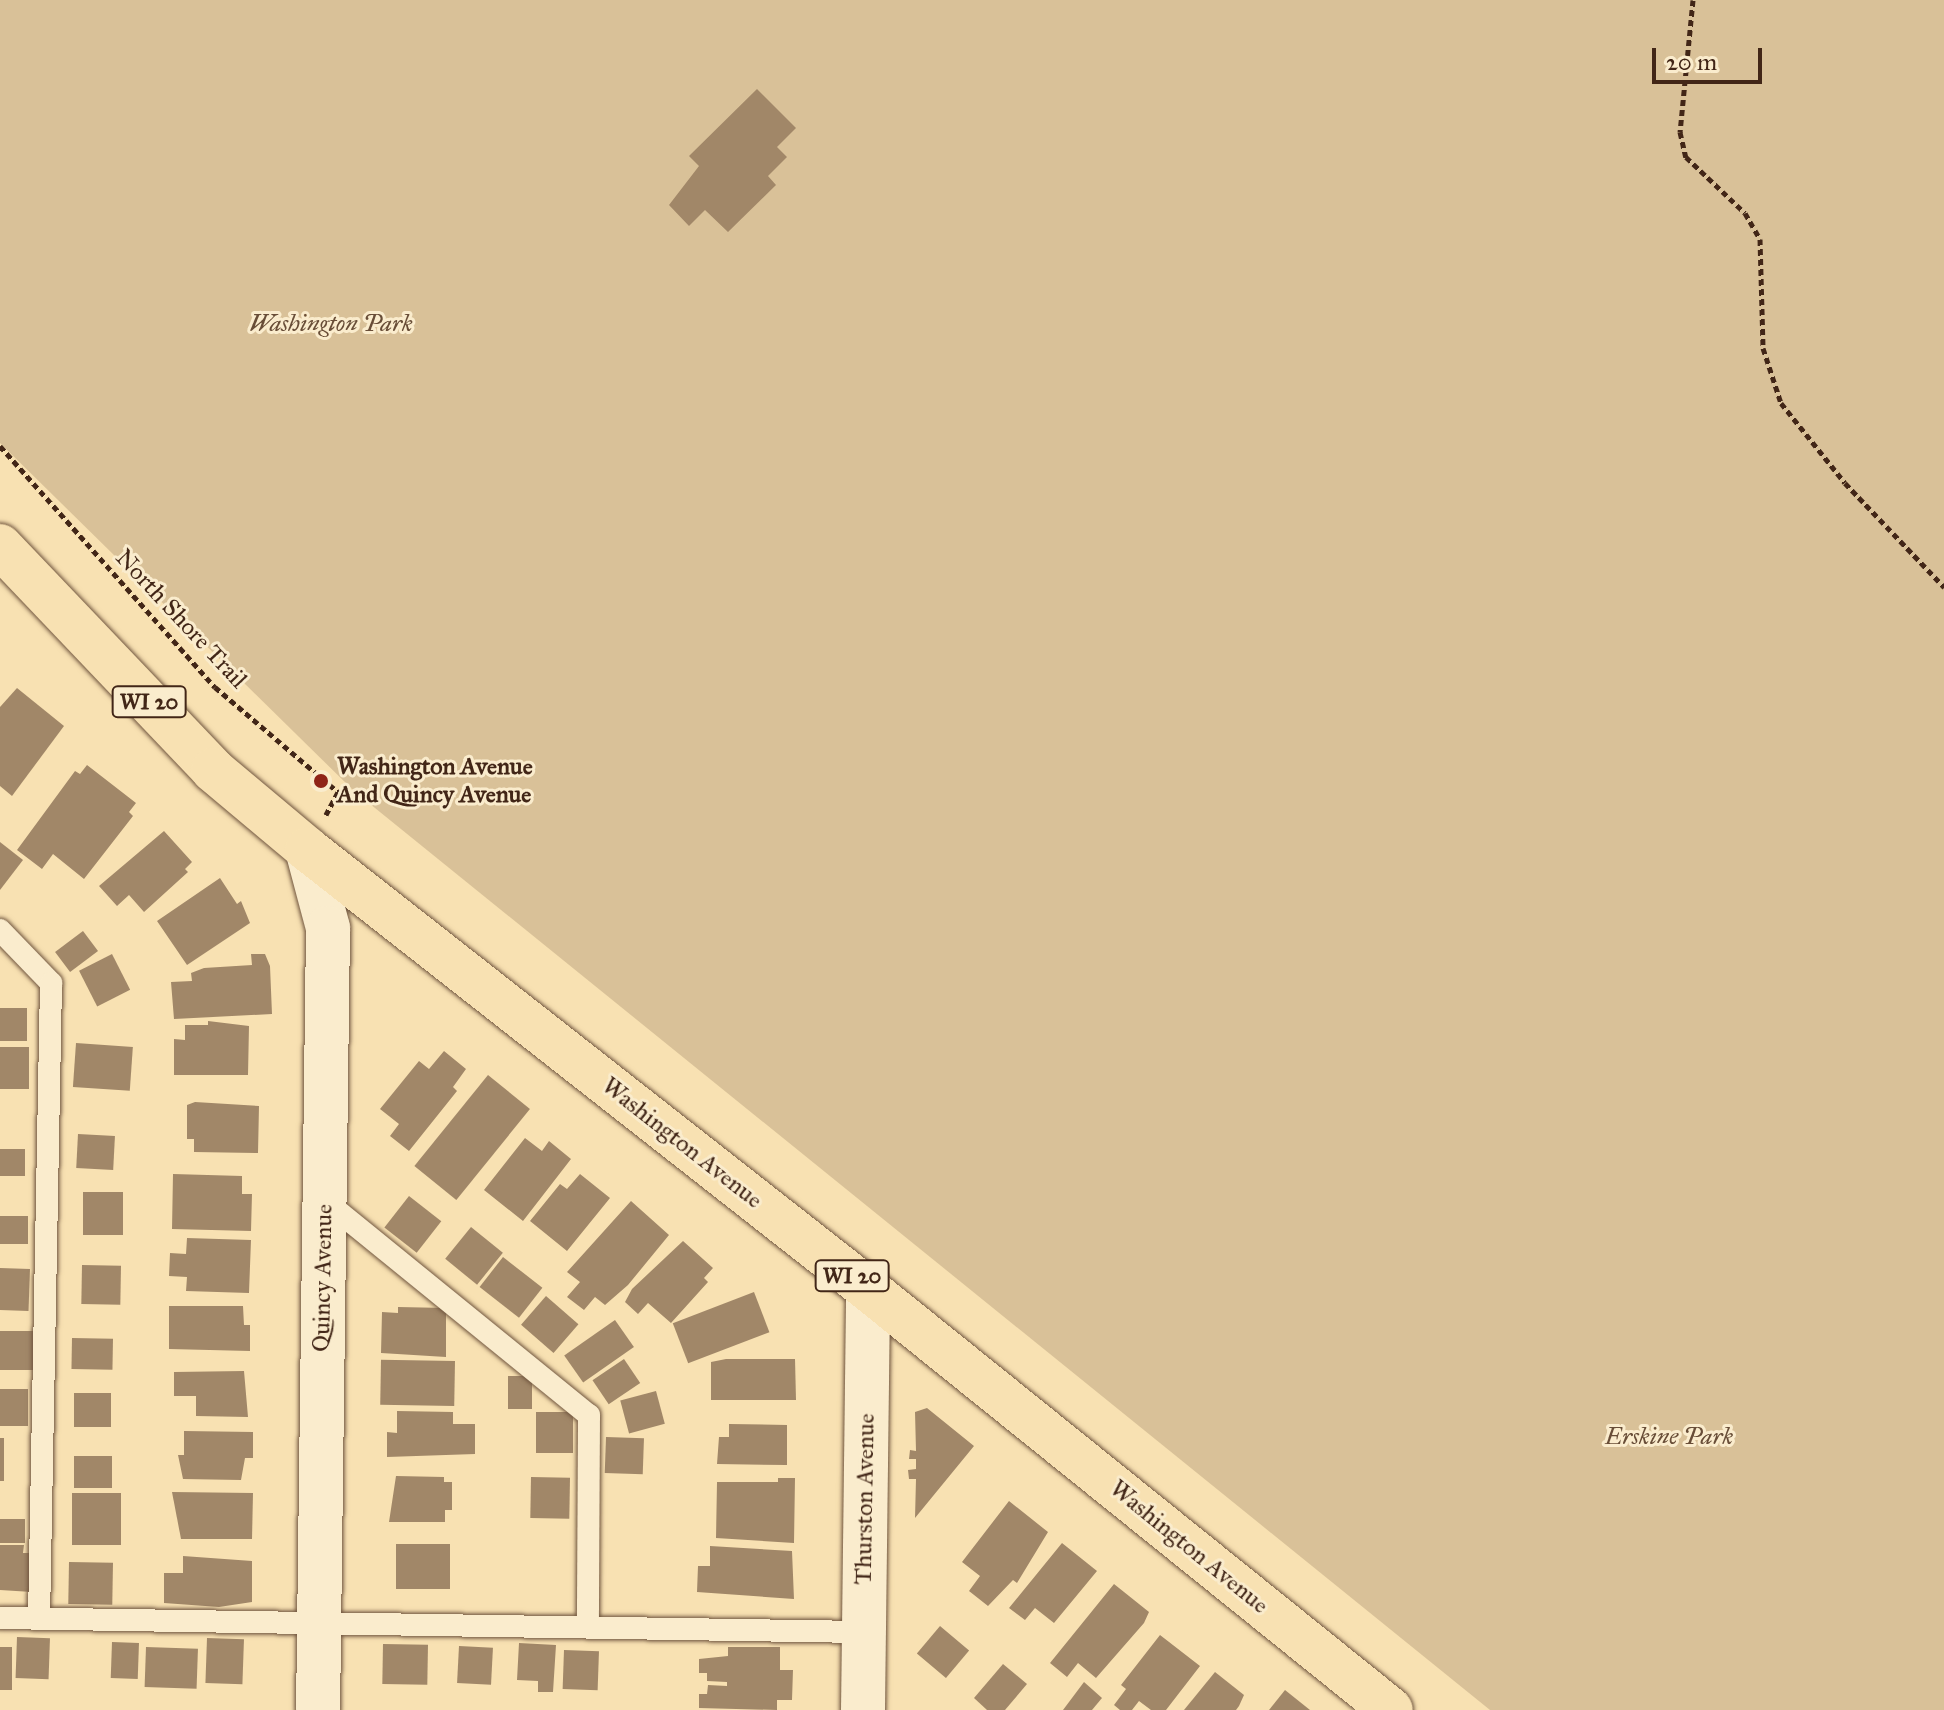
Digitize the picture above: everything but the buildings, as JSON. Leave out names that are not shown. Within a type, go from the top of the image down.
[{"type":"main road","name":"Washington Avenue","points":[[0,546],[213,770],[307,849],[868,1289],[1391,1710]]},
{"type":"street","name":"Quincy Avenue","points":[[307,849],[328,928],[318,1710]]},
{"type":"street","name":"Thurston Avenue","points":[[863,1710],[868,1289]]},
{"type":"lane","points":[[0,930],[51,983],[39,1619]]},
{"type":"lane","points":[[324,1200],[589,1415],[588,1627]]},
{"type":"lane","points":[[0,1618],[864,1632]]},
{"type":"path","points":[[1693,0],[1683,145],[1686,157],[1745,213],[1760,239],[1763,348],[1781,403],[1845,483],[1944,587]]},
{"type":"path","name":"North Shore Trail","points":[[0,446],[215,687],[338,792],[307,849]]},
{"type":"green space","points":[[0,0],[1944,0],[1944,1710],[1490,1710],[354,791],[0,443]]},
{"type":"place","name":"Washington Avenue And Quincy Avenue","points":[[321,781]]},
{"type":"park label","name":"Washington Park","points":[[331,324]]},
{"type":"park label","name":"Erskine Park","points":[[1669,1437]]}]
